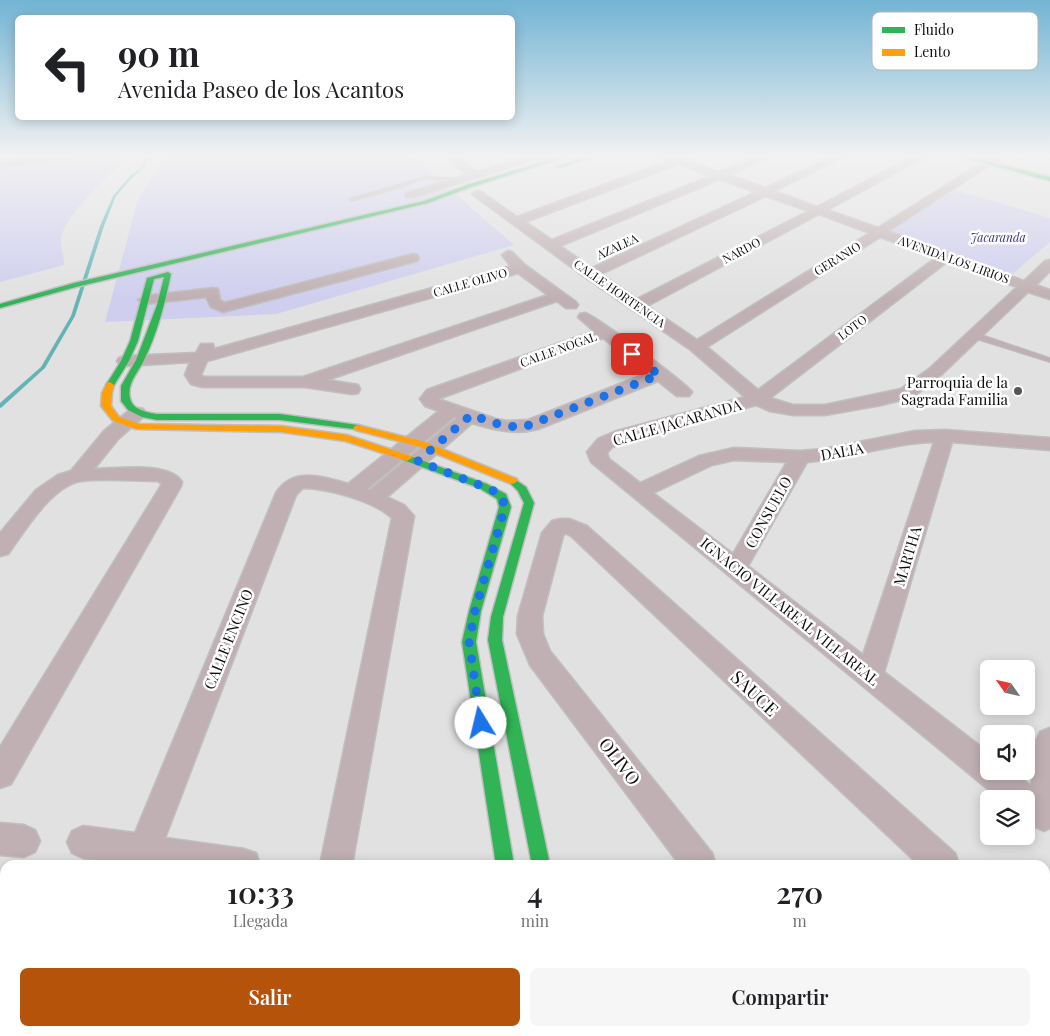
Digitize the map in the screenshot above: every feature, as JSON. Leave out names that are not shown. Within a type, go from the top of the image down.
[{"type":"street","points":[[344,209],[376,202]]},
{"type":"street","points":[[347,222],[364,214],[397,205],[395,202]]},
{"type":"street","points":[[0,306],[74,285],[425,202]]},
{"type":"street","name":"CALLE HORTENCIA","points":[[494,202],[517,222],[697,347],[758,399]]},
{"type":"street","points":[[517,222],[569,202]]},
{"type":"street","points":[[551,246],[656,202]]},
{"type":"street","name":"AZALEA","points":[[590,274],[744,202]]},
{"type":"street","name":"AVENIDA LOS LIRIOS","points":[[794,202],[1050,295]]},
{"type":"street","name":"NARDO","points":[[637,305],[834,202]]},
{"type":"street","name":"GERANIO","points":[[697,347],[926,202]]},
{"type":"street","points":[[508,255],[520,268]]},
{"type":"street","name":"LOTO","points":[[758,399],[946,256]]},
{"type":"street","points":[[145,304],[212,298],[214,303],[223,308],[413,258]]},
{"type":"street","points":[[758,399],[776,407],[806,411],[900,396],[916,387],[1050,264]]},
{"type":"street","name":"CALLE OLIVO","points":[[130,365],[199,362],[520,268],[565,300],[305,382]]},
{"type":"street","points":[[138,420],[125,395],[125,386],[130,365],[145,304],[151,278],[168,274],[162,301],[130,365],[106,391],[106,406],[111,414],[138,420],[302,431],[347,438],[398,454],[425,454],[511,480],[519,485],[528,496],[527,511],[495,630],[502,677],[540,860]]},
{"type":"street","points":[[585,317],[605,332]]},
{"type":"street","name":"CALLE NOGAL","points":[[605,332],[659,375],[524,427],[504,426],[431,402],[429,396],[605,332]]},
{"type":"street","points":[[199,362],[211,340]]},
{"type":"street","name":"CALLE OLIVO","points":[[199,362],[193,375],[202,382],[305,382],[352,389]]},
{"type":"street","points":[[659,375],[683,392]]},
{"type":"street","name":"CALLE JACARANDA","points":[[598,449],[605,443],[624,436],[758,399]]},
{"type":"street","points":[[362,495],[398,454],[453,409]]},
{"type":"street","points":[[362,495],[425,454],[471,415]]},
{"type":"street","points":[[138,420],[239,416],[292,418],[360,428],[414,441],[425,454],[502,497],[505,501],[502,519],[475,611],[469,642],[504,860]]},
{"type":"street","points":[[88,475],[118,448],[138,420]]},
{"type":"street","name":"DALIA","points":[[640,491],[706,460],[718,457],[750,454],[800,457],[824,455],[915,437],[945,436],[1050,444]]},
{"type":"street","name":"MARTHA","points":[[870,675],[945,436]]},
{"type":"street","name":"IGNACIO VILLAREAL VILLAREAL","points":[[598,449],[598,456],[601,462],[640,491],[980,764]]},
{"type":"street","name":"CONSUELO","points":[[736,568],[800,457]]},
{"type":"street","points":[[0,548],[52,486],[88,475],[159,475],[170,480],[172,486],[0,774]]},
{"type":"street","name":"CALLE ENCINO","points":[[144,851],[286,493],[295,484],[302,481],[311,481],[362,495],[394,507],[403,516],[337,860]]},
{"type":"street","name":"OLIVO","points":[[565,525],[557,527],[553,533],[533,600],[530,634],[539,657],[696,860]]},
{"type":"street","name":"SAUCE","points":[[565,525],[579,531],[938,860]]},
{"type":"street","points":[[1036,808],[1050,741]]},
{"type":"street","name":"IGNACIO VILLAREAL VILLAREAL","points":[[1000,780],[1036,808]]},
{"type":"street","points":[[83,842],[208,860]]},
{"type":"lane","points":[[973,336],[1050,360]]},
{"type":"green space","points":[[0,202],[82,202],[63,231],[61,242],[64,265],[0,282]]},
{"type":"green space","points":[[137,202],[465,202],[514,245],[276,314],[105,322]]},
{"type":"green space","name":"Jacaranda","points":[[935,202],[997,202],[1050,218],[1050,242],[1011,275],[888,231]]},
{"type":"waterway","points":[[0,406],[43,368],[73,316],[102,226],[112,202]]},
{"type":"traffic: fast","points":[[0,306],[74,285],[425,202]]},
{"type":"traffic: fast","points":[[110,385],[125,361],[134,341],[151,278],[168,274],[161,305],[140,360],[125,386],[126,401],[131,408],[145,415],[157,417],[280,417],[358,428]]},
{"type":"traffic: fast","points":[[407,458],[483,486],[502,497],[505,507],[475,611],[469,642],[504,860]]},
{"type":"traffic: fast","points":[[513,481],[522,489],[529,503],[497,617],[495,640],[540,860]]},
{"type":"traffic: slow","points":[[110,385],[106,406],[116,419],[139,427],[282,429],[347,438],[407,458]]},
{"type":"traffic: slow","points":[[358,428],[421,444],[513,481]]},
{"type":"place","name":"Parroquia de la Sagrada Familia","points":[[1018,391]]},
{"type":"route","points":[[481,723],[469,642],[475,611],[487,575],[505,501],[498,493],[484,486],[418,461],[471,415],[511,428],[524,427],[659,375],[632,354]]}]
